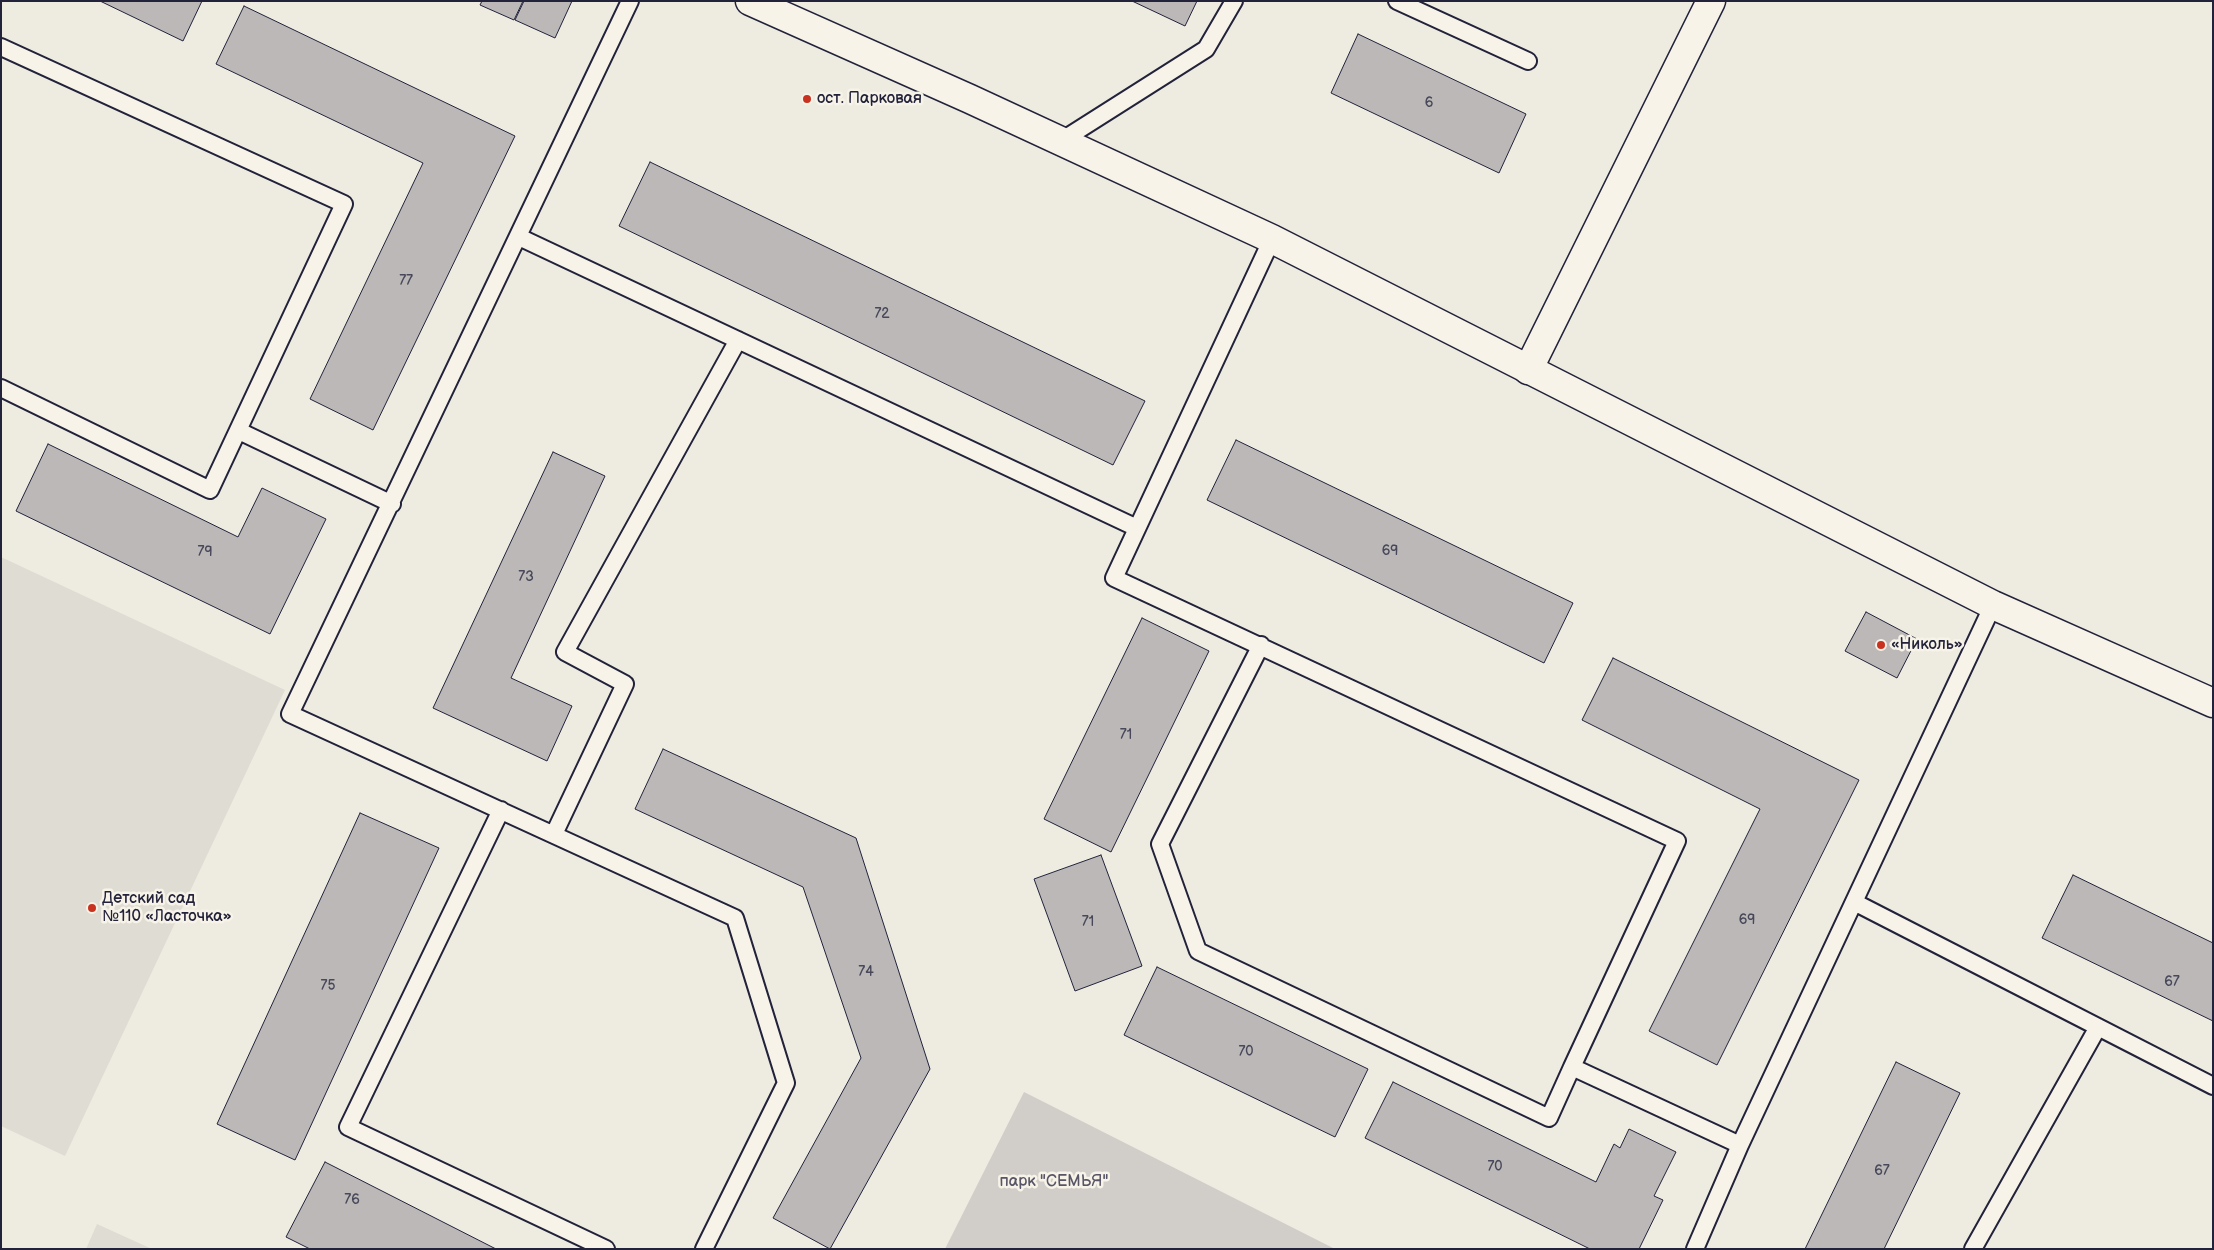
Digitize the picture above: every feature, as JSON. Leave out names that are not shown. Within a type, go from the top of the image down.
[{"type":"main road","points":[[750,1],[1061,141],[1272,239],[1993,605],[2213,703]]},
{"type":"main road","points":[[1528,370],[1711,1]]},
{"type":"lane","points":[[630,1],[392,504],[290,714],[736,918],[786,1083],[704,1249]]},
{"type":"lane","points":[[1061,141],[1206,49],[1234,1]]},
{"type":"lane","points":[[1397,1],[1528,61]]},
{"type":"lane","points":[[1,47],[344,204],[210,490],[1,388]]},
{"type":"lane","points":[[518,237],[1137,528]]},
{"type":"lane","points":[[1261,645],[1160,844],[1198,951],[1549,1118],[1677,841],[1261,645],[1114,578],[1272,239]]},
{"type":"lane","points":[[554,834],[625,684],[565,652],[738,340]]},
{"type":"lane","points":[[239,431],[392,504]]},
{"type":"lane","points":[[1695,1249],[1740,1145],[1993,605]]},
{"type":"lane","points":[[501,810],[348,1127],[606,1249]]},
{"type":"lane","points":[[1854,902],[2213,1086]]},
{"type":"lane","points":[[1973,1249],[2098,1027]]},
{"type":"lane","points":[[1572,1067],[1740,1145]]},
{"type":"shaded area","name":"Детский сад №110 «Ласточка»","points":[[1,557],[285,690],[65,1156],[1,1126]]},
{"type":"shaded area","points":[[97,1224],[152,1249],[86,1249]]},
{"type":"green space","name":"парк \"СЕМЬЯ\"","points":[[1024,1092],[1335,1249],[945,1249]]},
{"type":"building","points":[[100,1],[202,1],[183,41]]},
{"type":"building","points":[[482,1],[523,1],[514,20],[480,5]]},
{"type":"building","points":[[524,1],[572,1],[555,38],[515,20]]},
{"type":"building","points":[[1132,1],[1197,1],[1185,26]]},
{"type":"building","points":[[244,6],[515,136],[373,430],[310,399],[423,163],[216,64]]},
{"type":"building","points":[[1358,34],[1526,114],[1499,173],[1331,93]]},
{"type":"building","points":[[650,162],[1145,401],[1113,465],[619,226]]},
{"type":"building","points":[[1236,440],[1573,603],[1544,663],[1207,500]]},
{"type":"building","points":[[48,444],[238,537],[262,488],[326,519],[270,634],[16,511]]},
{"type":"building","points":[[553,452],[605,476],[511,678],[572,706],[547,761],[433,708]]},
{"type":"building","name":"«Николь»","points":[[1866,612],[1917,639],[1897,678],[1845,651]]},
{"type":"building","points":[[1142,618],[1209,651],[1111,852],[1044,819]]},
{"type":"building","points":[[1613,658],[1859,780],[1717,1065],[1649,1031],[1760,809],[1582,720]]},
{"type":"building","points":[[663,749],[856,838],[930,1069],[830,1249],[773,1218],[861,1058],[803,887],[635,809]]},
{"type":"building","points":[[360,813],[439,848],[295,1160],[217,1124]]},
{"type":"building","points":[[1101,855],[1142,966],[1075,991],[1034,879]]},
{"type":"building","points":[[2073,875],[2213,943],[2213,1021],[2042,938]]},
{"type":"building","points":[[1157,967],[1368,1069],[1335,1137],[1124,1035]]},
{"type":"building","points":[[1896,1062],[1960,1093],[1884,1249],[1805,1249]]},
{"type":"building","points":[[1393,1082],[1596,1182],[1614,1144],[1620,1148],[1629,1129],[1676,1152],[1654,1196],[1663,1200],[1639,1249],[1590,1249],[1365,1138]]},
{"type":"building","points":[[325,1162],[496,1249],[310,1249],[286,1237]]},
{"type":"place","name":"ост. Парковая","points":[[807,99]]},
{"type":"place","name":"«Николь»","points":[[1881,645]]},
{"type":"place","name":"Детский сад №110 «Ласточка»","points":[[92,908]]}]
